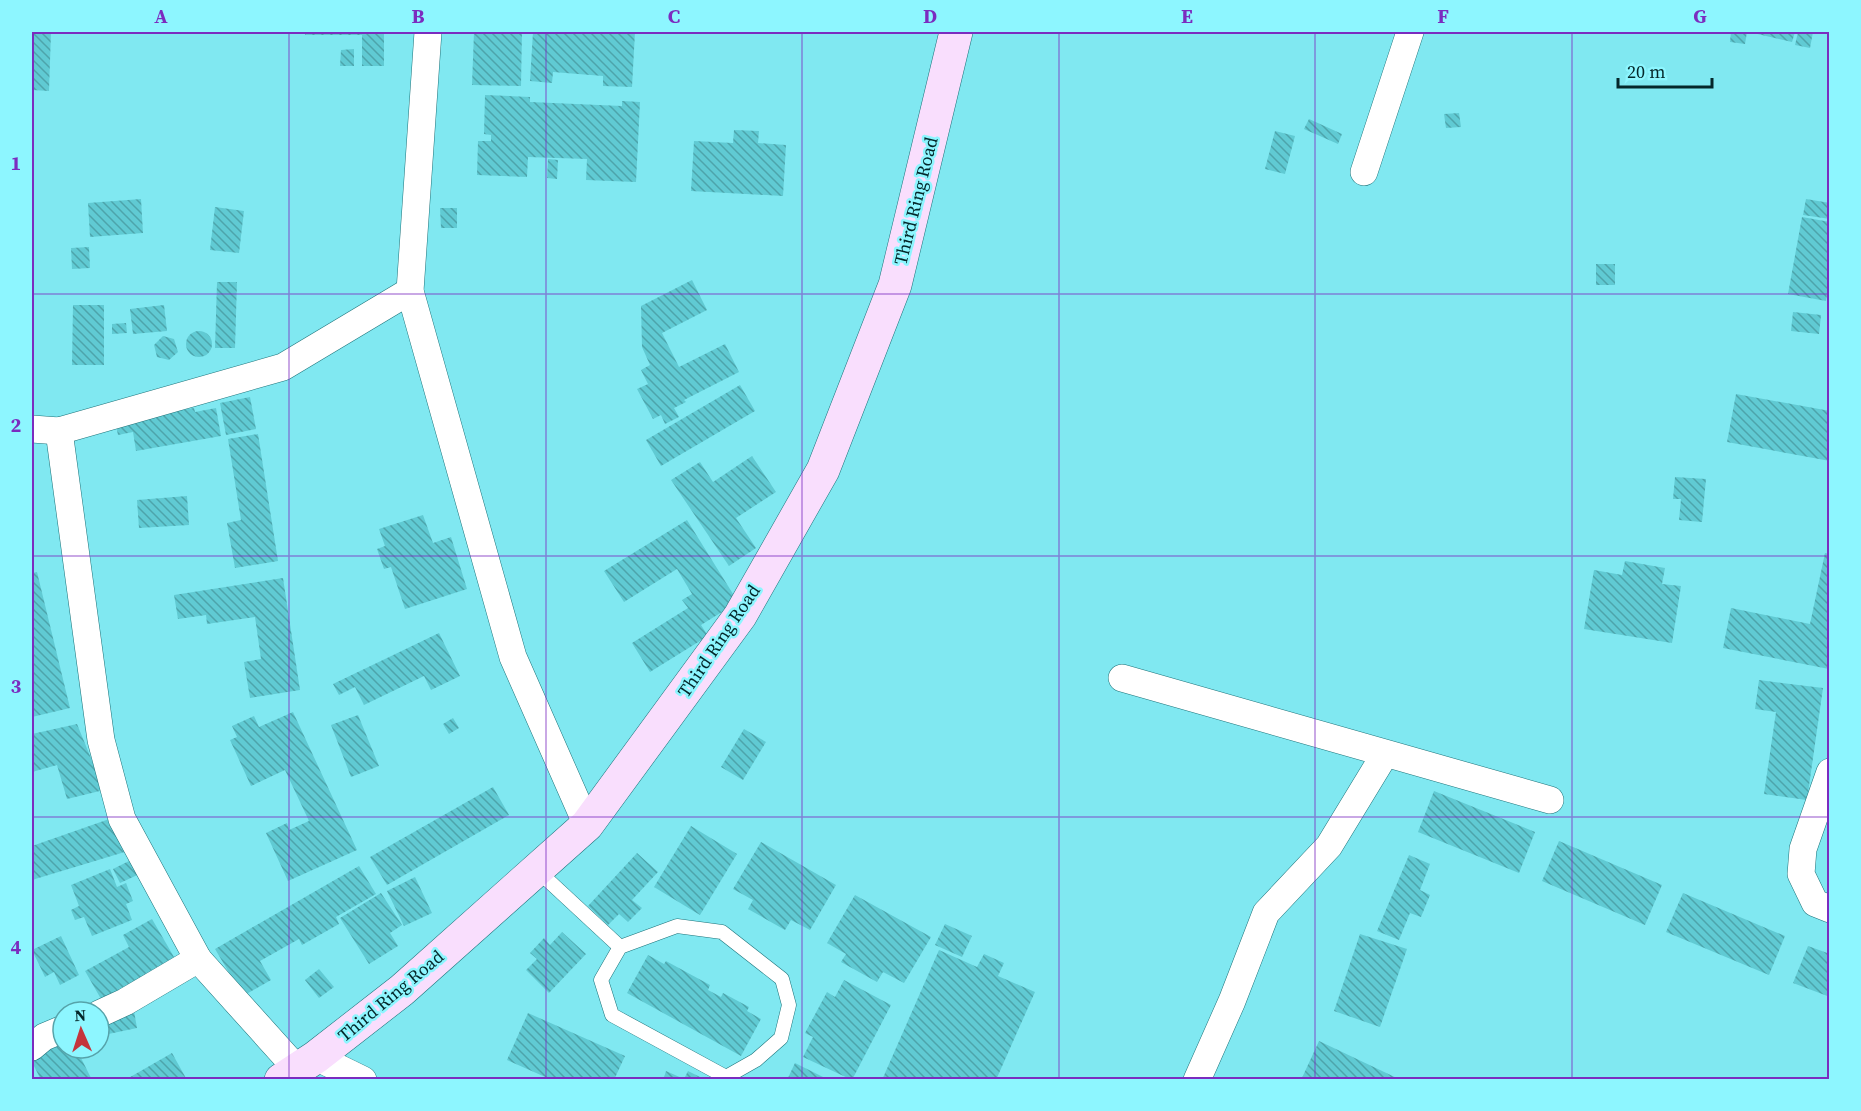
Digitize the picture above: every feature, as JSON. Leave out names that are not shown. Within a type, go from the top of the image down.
[{"type":"street","points":[[428,32],[410,291],[513,657],[587,825]]},
{"type":"street","name":"Third Ring Road","points":[[298,1069],[402,990],[587,825],[740,616],[823,470],[895,285],[956,32]]},
{"type":"street","points":[[1364,172],[1410,32]]},
{"type":"street","points":[[32,429],[59,431],[283,367],[410,291]]},
{"type":"street","points":[[59,431],[101,740],[122,819],[198,959],[298,1069],[363,1080]]},
{"type":"street","points":[[1122,678],[1550,800]]},
{"type":"street","points":[[1197,1080],[1232,1001],[1266,913],[1329,846],[1385,754]]},
{"type":"street","points":[[1830,772],[1803,849],[1801,874],[1815,903],[1830,909]]},
{"type":"street","points":[[111,1008],[198,959]]},
{"type":"street","points":[[32,1047],[51,1035]]},
{"type":"lane","points":[[537,870],[620,947]]},
{"type":"lane","points":[[676,926],[722,932],[782,979],[789,1005],[781,1038],[756,1060],[726,1077],[612,1015],[601,980],[620,947],[676,926]]},
{"type":"building","points":[[32,32],[51,32],[49,91],[32,90]]},
{"type":"building","points":[[305,32],[384,32],[384,66],[362,66],[362,35],[305,35]]},
{"type":"building","points":[[474,32],[522,32],[521,86],[472,85]]},
{"type":"building","points":[[533,32],[635,32],[632,87],[603,86],[603,76],[553,72],[552,83],[530,81]]},
{"type":"building","points":[[1731,32],[1747,32],[1745,44],[1730,42]]},
{"type":"building","points":[[1749,32],[1795,32],[1792,42]]},
{"type":"building","points":[[1798,32],[1813,32],[1810,48],[1795,45]]},
{"type":"building","points":[[354,49],[354,66],[340,66],[341,50]]},
{"type":"building","points":[[485,95],[530,97],[530,102],[622,106],[622,101],[640,102],[636,182],[586,180],[587,159],[528,157],[527,177],[477,175],[478,141],[491,141],[491,135],[484,134]]},
{"type":"building","points":[[1459,113],[1461,127],[1446,128],[1444,114]]},
{"type":"building","points":[[1309,119],[1342,134],[1338,144],[1304,129]]},
{"type":"building","points":[[734,130],[759,131],[758,143],[786,145],[783,196],[691,191],[694,141],[733,143]]},
{"type":"building","points":[[1275,131],[1295,136],[1285,174],[1265,169]]},
{"type":"building","points":[[548,159],[558,160],[557,179],[547,178]]},
{"type":"building","points":[[141,199],[143,233],[90,237],[88,203]]},
{"type":"building","points":[[1806,199],[1830,203],[1830,219],[1803,215]]},
{"type":"building","points":[[215,207],[244,211],[239,253],[210,250]]},
{"type":"building","points":[[440,208],[457,208],[457,228],[441,228]]},
{"type":"building","points":[[1802,217],[1830,222],[1830,296],[1827,295],[1826,301],[1788,294]]},
{"type":"building","points":[[89,247],[90,268],[72,269],[71,248]]},
{"type":"building","points":[[1596,264],[1615,264],[1615,285],[1596,285]]},
{"type":"building","points":[[692,280],[707,310],[662,333],[679,367],[725,344],[739,372],[684,400],[686,402],[674,408],[679,417],[665,424],[661,415],[653,419],[637,389],[648,384],[641,370],[650,365],[642,347],[641,306]]},
{"type":"building","points":[[217,282],[237,282],[235,348],[215,348]]},
{"type":"building","points":[[73,305],[104,305],[104,365],[72,365]]},
{"type":"building","points":[[164,305],[167,331],[133,334],[130,309]]},
{"type":"building","points":[[1793,312],[1821,315],[1819,334],[1791,331]]},
{"type":"building","points":[[126,323],[127,333],[112,334],[112,324]]},
{"type":"building","points":[[199,331],[208,335],[212,344],[208,353],[199,357],[190,353],[186,344],[190,335]]},
{"type":"building","points":[[163,336],[174,339],[178,352],[169,360],[157,357],[154,345]]},
{"type":"building","points":[[740,385],[755,411],[661,466],[646,440]]},
{"type":"building","points":[[1736,394],[1830,411],[1830,461],[1727,442]]},
{"type":"building","points":[[250,397],[256,429],[226,435],[220,403]]},
{"type":"building","points":[[194,408],[195,412],[216,408],[221,436],[136,451],[133,432],[118,435],[115,421]]},
{"type":"building","points":[[258,434],[278,561],[235,568],[227,523],[241,520],[228,439]]},
{"type":"building","points":[[752,456],[776,492],[736,518],[756,548],[729,566],[671,480],[700,462],[713,482]]},
{"type":"building","points":[[1675,477],[1706,479],[1702,522],[1679,520],[1681,499],[1673,499]]},
{"type":"building","points":[[187,496],[189,525],[139,528],[137,500]]},
{"type":"building","points":[[423,515],[433,543],[451,537],[467,589],[405,609],[391,567],[384,569],[377,549],[385,546],[379,529]]},
{"type":"building","points":[[687,520],[738,602],[701,625],[708,636],[650,672],[632,643],[688,608],[682,600],[692,594],[677,569],[624,602],[604,571]]},
{"type":"building","points":[[1825,553],[1830,554],[1829,669],[1723,648],[1731,608],[1810,624]]},
{"type":"building","points":[[1625,561],[1665,568],[1662,584],[1681,586],[1672,643],[1584,629],[1594,570],[1622,575]]},
{"type":"building","points":[[37,572],[70,708],[32,717],[32,573]]},
{"type":"building","points":[[283,578],[300,690],[250,698],[244,662],[261,659],[255,617],[207,624],[206,615],[178,619],[174,595]]},
{"type":"building","points":[[439,633],[460,676],[431,690],[424,676],[364,705],[355,687],[339,695],[333,684]]},
{"type":"building","points":[[1759,680],[1823,688],[1807,800],[1764,794],[1776,712],[1755,709]]},
{"type":"building","points":[[293,712],[357,850],[288,881],[266,833],[287,823],[289,830],[309,821],[285,770],[251,786],[230,740],[237,737],[232,726],[254,716],[259,727]]},
{"type":"building","points":[[358,715],[379,766],[351,777],[331,725]]},
{"type":"building","points":[[453,718],[459,728],[449,734],[443,724]]},
{"type":"building","points":[[77,724],[104,790],[67,799],[57,765],[32,772],[32,734]]},
{"type":"building","points":[[744,729],[766,742],[743,780],[721,767]]},
{"type":"building","points":[[493,787],[509,815],[387,885],[370,857]]},
{"type":"building","points":[[1434,791],[1535,832],[1519,873],[1418,832]]},
{"type":"building","points":[[115,817],[128,851],[32,880],[32,846]]},
{"type":"building","points":[[691,826],[737,854],[700,915],[654,887]]},
{"type":"building","points":[[1559,841],[1662,885],[1645,925],[1542,881]]},
{"type":"building","points":[[761,842],[836,885],[810,930],[791,920],[785,930],[748,909],[753,900],[733,889]]},
{"type":"building","points":[[637,853],[658,872],[632,900],[642,908],[628,922],[619,914],[608,925],[588,906]]},
{"type":"building","points":[[1409,855],[1430,864],[1420,890],[1430,895],[1421,917],[1410,913],[1399,940],[1377,931]]},
{"type":"building","points":[[139,856],[146,871],[120,883],[113,869]]},
{"type":"building","points":[[359,866],[376,894],[336,917],[339,924],[302,945],[299,939],[260,961],[271,980],[243,996],[215,949]]},
{"type":"building","points":[[110,869],[117,887],[126,883],[133,901],[126,904],[132,920],[92,936],[84,917],[75,920],[71,910],[79,906],[71,885]]},
{"type":"building","points":[[415,877],[432,913],[404,926],[387,891]]},
{"type":"building","points":[[381,893],[402,925],[390,933],[398,946],[369,964],[340,918]]},
{"type":"building","points":[[1683,893],[1785,936],[1769,975],[1666,932]]},
{"type":"building","points":[[855,895],[931,937],[904,983],[883,972],[877,982],[841,962],[846,954],[827,943]]},
{"type":"building","points":[[152,919],[174,957],[145,974],[150,983],[137,991],[132,982],[101,999],[85,971],[129,947],[123,935]]},
{"type":"building","points":[[945,924],[972,936],[962,957],[935,945]]},
{"type":"building","points":[[562,932],[586,954],[549,993],[526,970],[537,959],[530,953],[544,938],[550,945]]},
{"type":"building","points":[[1360,934],[1407,949],[1380,1027],[1334,1011]]},
{"type":"building","points":[[61,936],[79,975],[60,985],[54,972],[45,977],[32,950]]},
{"type":"building","points":[[1808,946],[1830,954],[1830,997],[1793,983]]},
{"type":"building","points":[[939,950],[977,967],[984,954],[1004,963],[998,976],[1035,992],[996,1080],[882,1080]]},
{"type":"building","points":[[648,955],[664,964],[666,961],[710,985],[708,990],[721,997],[723,993],[749,1007],[747,1011],[761,1019],[741,1056],[627,993]]},
{"type":"building","points":[[319,969],[334,987],[319,998],[305,980]]},
{"type":"building","points":[[844,980],[891,1005],[852,1080],[803,1057],[813,1037],[805,1033],[827,992],[835,997]]},
{"type":"building","points":[[134,1011],[137,1028],[111,1033],[111,1016]]},
{"type":"building","points":[[528,1013],[625,1056],[614,1080],[552,1080],[507,1060]]},
{"type":"building","points":[[1319,1041],[1401,1080],[1301,1080]]},
{"type":"building","points":[[51,1044],[51,1060],[82,1060],[92,1080],[41,1080],[32,1062],[32,1054]]},
{"type":"building","points":[[172,1053],[187,1080],[125,1080]]},
{"type":"building","points":[[795,1063],[829,1080],[787,1080]]},
{"type":"building","points":[[666,1071],[684,1079],[688,1071],[706,1080],[663,1080]]}]
